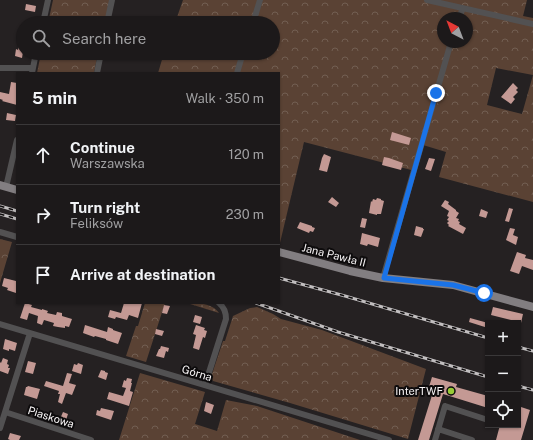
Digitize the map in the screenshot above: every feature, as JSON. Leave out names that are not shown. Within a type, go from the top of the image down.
[{"type":"main road","points":[[3,186],[16,190]]},
{"type":"main road","name":"Jana Pawła II","points":[[280,252],[384,278],[453,285],[533,307]]},
{"type":"street","points":[[45,16],[48,0]]},
{"type":"street","points":[[109,16],[112,0]]},
{"type":"street","points":[[254,16],[260,0]]},
{"type":"street","points":[[427,0],[533,24]]},
{"type":"street","points":[[461,12],[463,8]]},
{"type":"street","points":[[384,278],[449,48]]},
{"type":"street","points":[[0,68],[32,71],[34,60]]},
{"type":"street","points":[[97,72],[100,60]]},
{"type":"street","points":[[237,72],[241,60]]},
{"type":"street","points":[[3,186],[16,143]]},
{"type":"street","points":[[0,232],[16,237]]},
{"type":"street","points":[[204,385],[226,319],[226,312],[220,304]]},
{"type":"street","name":"Górna","points":[[0,324],[389,440]]},
{"type":"street","points":[[0,428],[30,333]]},
{"type":"street","points":[[435,440],[445,406],[485,419]]},
{"type":"street","name":"Piaskowa","points":[[5,412],[91,440]]},
{"type":"street","points":[[438,429],[472,440]]},
{"type":"green space","points":[[53,0],[110,0],[107,16],[50,16]]},
{"type":"green space","points":[[183,0],[527,0],[523,16],[533,18],[533,75],[533,202],[439,177],[446,152],[423,145],[415,171],[304,142],[280,243],[280,72],[158,72],[162,60],[280,60],[280,16],[177,16]],"holes":[[[496,68],[533,75],[522,114],[487,105]]]},
{"type":"green space","points":[[40,60],[97,60],[94,72],[37,72]]},
{"type":"green space","points":[[0,239],[12,242],[0,283]]},
{"type":"green space","points":[[145,304],[165,304],[146,362],[126,356],[136,326],[138,326]]},
{"type":"green space","points":[[190,304],[209,305],[219,313]]},
{"type":"green space","points":[[257,307],[281,319],[322,330],[426,369],[408,439],[213,381],[211,377],[233,316],[250,308]]},
{"type":"green space","points":[[140,373],[205,392],[195,424],[217,431],[226,400],[257,406],[360,440],[119,440]]},
{"type":"building","points":[[26,4],[36,6],[35,12],[25,10]]},
{"type":"building","points":[[11,82],[16,83],[16,105],[2,101],[3,100],[0,99],[0,92],[9,94]]},
{"type":"building","points":[[513,83],[518,88],[516,90],[518,92],[513,97],[515,99],[511,104],[501,97]]},
{"type":"building","points":[[7,113],[16,115],[15,121],[6,120]]},
{"type":"building","points":[[392,132],[411,138],[409,145],[390,140]]},
{"type":"building","points":[[324,154],[331,157],[327,172],[319,170]]},
{"type":"building","points":[[384,157],[403,163],[401,170],[382,165]]},
{"type":"building","points":[[429,158],[435,159],[431,171],[425,169]]},
{"type":"building","points":[[332,197],[339,203],[336,207],[328,202]]},
{"type":"building","points":[[377,198],[384,201],[381,214],[377,215],[369,213],[371,201],[372,202],[373,199],[376,200]]},
{"type":"building","points":[[445,200],[449,202],[448,204],[459,213],[456,218],[459,219],[459,224],[466,228],[463,234],[448,226],[449,225],[447,223],[449,221],[447,220],[449,217],[447,216],[449,211],[441,206]]},
{"type":"building","points":[[509,208],[513,209],[509,222],[505,221]]},
{"type":"building","points":[[481,209],[488,212],[486,218],[479,216]]},
{"type":"building","points":[[362,218],[367,219],[365,228],[360,227]]},
{"type":"building","points":[[300,222],[315,228],[313,232],[310,231],[309,233],[297,228]]},
{"type":"building","points":[[416,226],[424,229],[421,237],[414,235]]},
{"type":"building","points":[[510,228],[515,229],[513,235],[518,237],[516,245],[506,240]]},
{"type":"building","points":[[362,233],[380,238],[378,247],[368,244],[367,246],[360,244]]},
{"type":"building","points":[[517,252],[526,255],[525,258],[533,260],[533,270],[522,266],[519,274],[510,271]]},
{"type":"building","points":[[4,278],[16,281],[16,293],[7,290],[8,288],[2,286]]},
{"type":"building","points":[[25,304],[28,304],[32,305],[31,307],[48,311],[47,313],[56,315],[57,312],[62,313],[62,316],[72,319],[69,327],[65,326],[65,328],[53,326],[54,323],[44,320],[42,325],[37,323],[38,316],[29,313],[27,320],[20,318]]},
{"type":"building","points":[[124,304],[142,304],[138,318],[129,315],[127,320],[116,317],[115,319],[108,317],[110,310],[121,313]]},
{"type":"building","points":[[164,305],[170,306],[167,314],[162,313]]},
{"type":"building","points":[[493,307],[523,314],[521,323],[521,320],[511,320],[491,315]]},
{"type":"building","points":[[195,315],[202,317],[200,324],[193,322]]},
{"type":"building","points":[[470,318],[485,322],[485,327],[469,322]]},
{"type":"building","points":[[85,325],[107,332],[108,327],[122,333],[118,344],[83,333]]},
{"type":"building","points":[[196,325],[205,328],[204,330],[207,331],[205,338],[203,337],[199,350],[193,348],[196,335],[193,334]]},
{"type":"building","points":[[156,329],[164,331],[162,336],[155,334]]},
{"type":"building","points":[[5,339],[17,343],[15,351],[3,349]]},
{"type":"building","points":[[161,346],[169,348],[168,352],[166,351],[164,358],[156,356]]},
{"type":"building","points":[[3,358],[8,360],[8,368],[10,368],[8,374],[0,371],[0,362],[1,363]]},
{"type":"building","points":[[28,361],[36,363],[33,374],[25,372]]},
{"type":"building","points":[[78,363],[83,365],[81,374],[72,371],[74,364],[77,365]]},
{"type":"building","points":[[101,370],[108,373],[106,380],[98,377]]},
{"type":"building","points":[[67,373],[72,374],[69,383],[76,385],[72,395],[66,393],[62,404],[58,402],[60,394],[58,394],[59,391],[44,386],[46,381],[63,386]]},
{"type":"building","points":[[432,377],[457,384],[456,387],[485,395],[485,407],[443,394],[429,440],[418,440],[433,392],[428,390]]},
{"type":"building","points":[[127,378],[132,379],[130,391],[133,392],[129,406],[107,399],[109,392],[123,396],[126,388],[122,387],[124,380],[126,381]]},
{"type":"building","points":[[28,386],[40,389],[37,399],[24,395],[26,387]]},
{"type":"building","points":[[206,402],[214,405],[211,414],[204,411]]},
{"type":"building","points":[[521,407],[530,410],[521,440],[496,440],[499,428],[521,428]]},
{"type":"building","points":[[101,408],[114,411],[111,420],[96,415],[97,410],[100,411]]},
{"type":"building","points":[[63,412],[68,414],[66,420],[60,419]]},
{"type":"building","points":[[10,433],[21,436],[19,440],[8,439]]},
{"type":"railway","points":[[0,206],[16,211]]},
{"type":"railway","points":[[0,214],[16,219]]},
{"type":"railway","points":[[280,278],[485,337]]},
{"type":"railway","points":[[259,304],[338,332],[485,376]]},
{"type":"railway","points":[[521,348],[533,351]]},
{"type":"railway","points":[[521,387],[533,390]]},
{"type":"place","name":"InterTWF","points":[[451,391]]},
{"type":"route","points":[[436,93],[384,278],[453,285],[484,293]]}]
